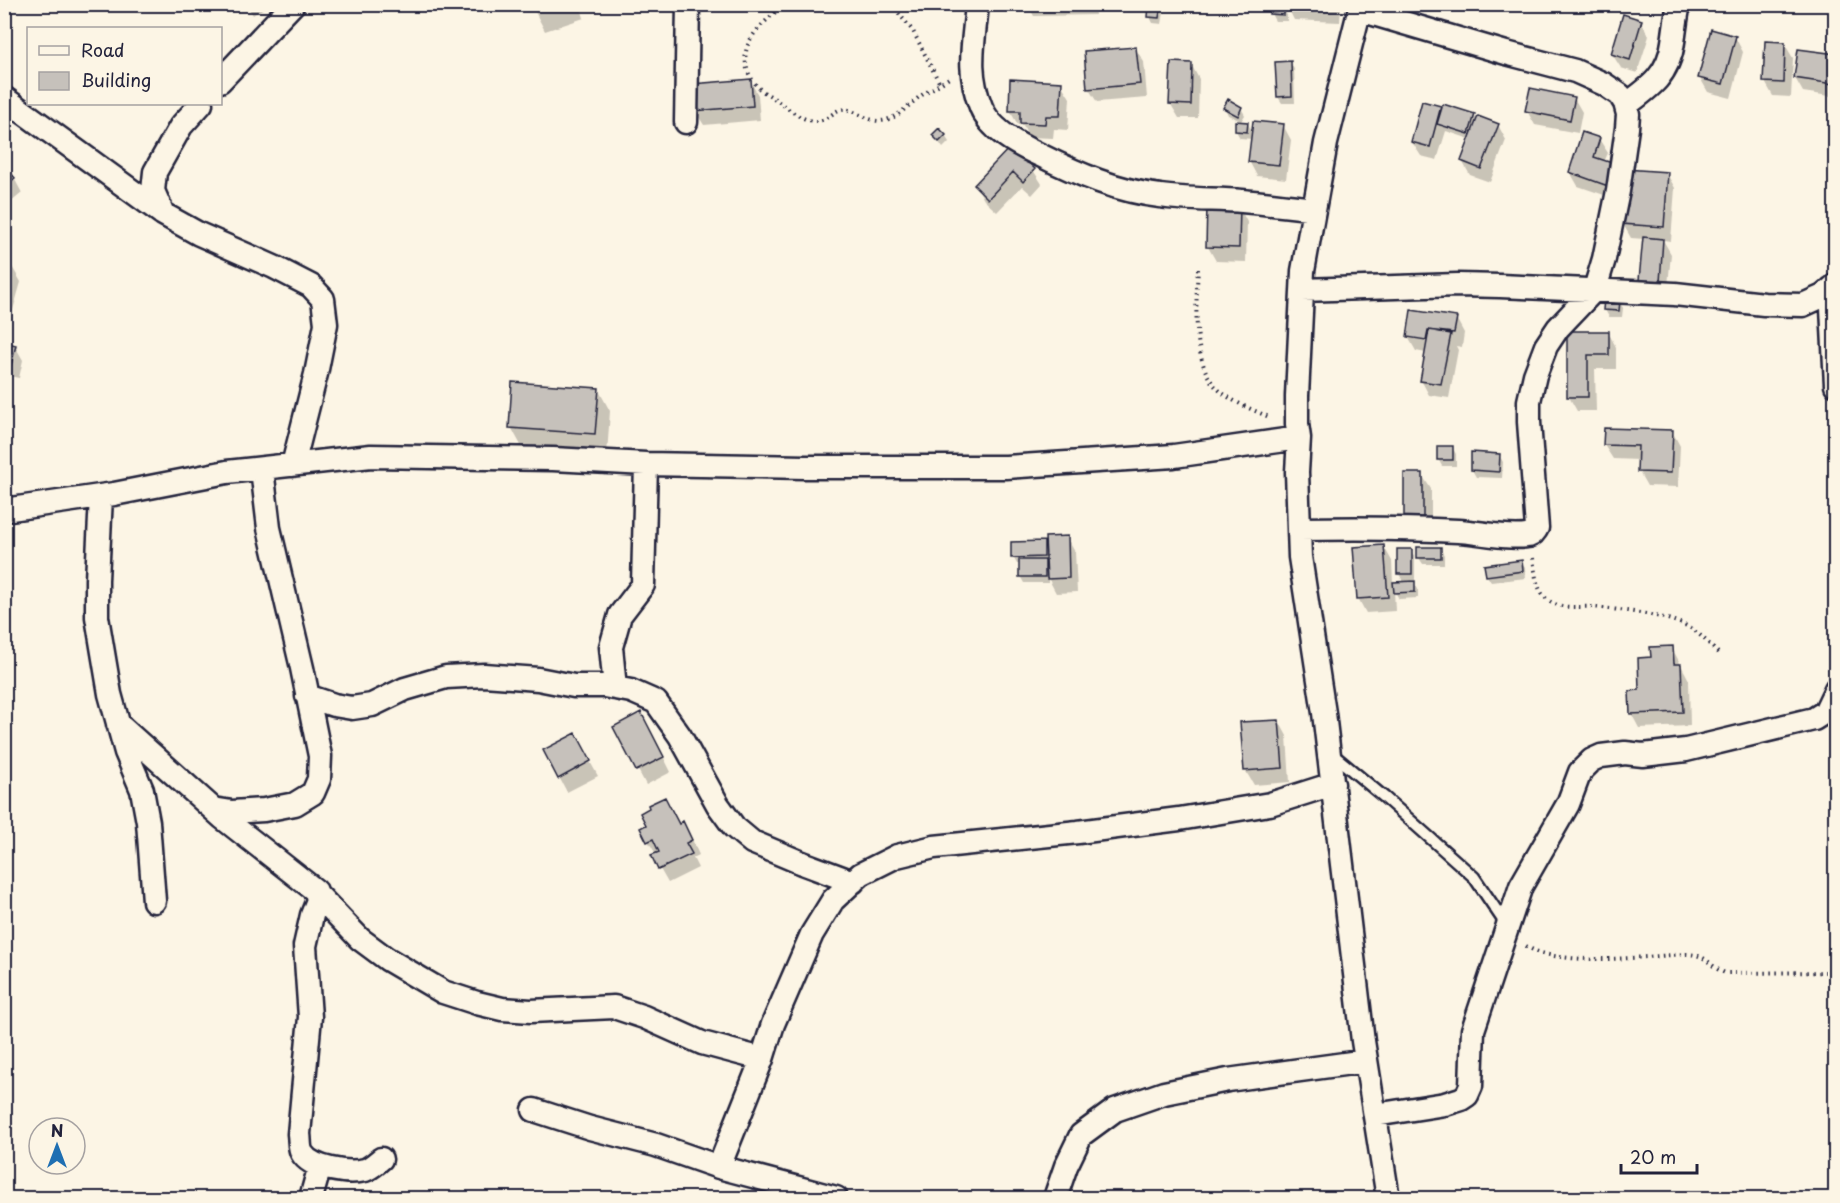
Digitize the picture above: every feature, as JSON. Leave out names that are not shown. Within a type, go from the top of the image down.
[{"type":"street","points":[[222,79],[292,4]]},
{"type":"street","points":[[687,122],[688,4]]},
{"type":"street","points":[[977,4],[971,64],[973,84],[982,110],[994,127],[1027,149],[1081,175],[1124,189],[1160,196],[1243,201],[1314,209]]},
{"type":"street","points":[[1626,105],[1645,92],[1661,76],[1670,60],[1679,4]]},
{"type":"street","points":[[1299,529],[1428,529],[1529,537],[1534,534],[1537,528],[1529,401],[1535,375],[1546,346],[1558,328],[1595,289],[1604,259],[1618,191],[1626,136],[1628,114],[1620,94],[1575,70],[1506,53],[1360,7],[1326,143],[1303,271],[1297,472],[1299,529],[1300,557],[1329,751],[1366,1061],[1388,1198]]},
{"type":"street","points":[[4,98],[164,214],[200,234],[311,286],[323,299],[326,324],[293,465]]},
{"type":"street","points":[[164,214],[153,191],[155,172],[182,126],[200,105]]},
{"type":"street","points":[[1302,290],[1458,285],[1595,289],[1803,305],[1823,296],[1833,287]]},
{"type":"street","points":[[1833,287],[1836,385]]},
{"type":"street","points":[[4,510],[101,496],[227,472],[371,456],[805,467],[1006,466],[1174,456],[1298,431]]},
{"type":"street","points":[[615,688],[611,647],[620,615],[643,585],[646,464]]},
{"type":"street","points":[[213,809],[232,812],[264,810],[295,804],[313,793],[319,779],[320,756],[268,528],[262,469]]},
{"type":"street","points":[[101,496],[97,617],[110,694],[126,752],[142,790],[148,822],[154,901]]},
{"type":"street","points":[[307,696],[352,708],[372,705],[405,689],[446,677],[484,675],[538,679],[574,686],[604,686],[631,691],[656,702],[680,736],[718,805],[734,827],[752,842],[853,882]]},
{"type":"street","points":[[1375,1115],[1446,1104],[1467,1095],[1472,1086],[1473,1030],[1521,886],[1568,804],[1580,772],[1592,760],[1601,756],[1624,753],[1643,755],[1686,750],[1814,719],[1825,712],[1836,689]]},
{"type":"street","points":[[118,724],[213,809],[307,882],[360,939],[387,960],[442,992],[502,1009],[531,1011],[614,1007],[644,1017],[702,1043],[762,1059]]},
{"type":"street","points":[[719,1167],[762,1059],[773,1024],[812,934],[832,900],[861,874],[897,856],[934,847],[1179,819],[1270,804],[1333,784]]},
{"type":"street","points":[[318,895],[305,946],[310,1017],[299,1134],[300,1148],[309,1161],[320,1166],[343,1170],[364,1170],[381,1159]]},
{"type":"street","points":[[1055,1198],[1066,1166],[1081,1135],[1115,1110],[1164,1093],[1228,1080],[1366,1061]]},
{"type":"street","points":[[534,1110],[590,1128],[656,1145],[719,1167],[836,1198]]},
{"type":"street","points":[[311,1198],[320,1166]]},
{"type":"lane","points":[[1329,751],[1474,877],[1507,926]]},
{"type":"path","points":[[784,4],[750,38],[745,52],[746,65],[750,78],[760,89],[799,115],[816,121],[832,116],[840,109],[880,121],[892,117],[920,96],[971,64]]},
{"type":"path","points":[[891,4],[913,31],[940,84]]},
{"type":"path","points":[[1198,269],[1196,320],[1202,360],[1209,378],[1216,387],[1234,401],[1298,431]]},
{"type":"path","points":[[1529,537],[1535,577],[1540,592],[1549,601],[1567,607],[1601,608],[1676,621],[1695,631],[1720,655]]},
{"type":"path","points":[[1507,926],[1518,940],[1530,949],[1555,956],[1623,959],[1697,954],[1725,973],[1836,972]]},
{"type":"building","points":[[1149,4],[1161,4],[1159,18],[1148,17]]},
{"type":"building","points":[[1284,4],[1333,4],[1333,8],[1284,6]]},
{"type":"building","points":[[1270,6],[1284,6],[1284,15],[1269,14]]},
{"type":"building","points":[[1623,14],[1642,20],[1630,60],[1611,54]]},
{"type":"building","points":[[1711,29],[1736,36],[1723,84],[1698,78]]},
{"type":"building","points":[[1765,41],[1785,42],[1784,83],[1763,82]]},
{"type":"building","points":[[1136,47],[1140,84],[1087,89],[1084,51]]},
{"type":"building","points":[[1798,49],[1836,54],[1833,84],[1794,78]]},
{"type":"building","points":[[1291,61],[1292,96],[1277,97],[1275,62]]},
{"type":"building","points":[[1171,62],[1192,63],[1191,105],[1169,104]]},
{"type":"building","points":[[751,79],[753,106],[694,111],[692,84]]},
{"type":"building","points":[[1010,79],[1062,82],[1060,116],[1046,116],[1045,124],[1020,123],[1020,111],[1009,111]]},
{"type":"building","points":[[1530,88],[1575,97],[1570,120],[1525,111]]},
{"type":"building","points":[[1228,99],[1242,107],[1238,116],[1223,108]]},
{"type":"building","points":[[1422,101],[1441,106],[1430,147],[1411,142]]},
{"type":"building","points":[[1443,104],[1475,114],[1469,134],[1437,124]]},
{"type":"building","points":[[1478,116],[1499,124],[1481,169],[1461,161]]},
{"type":"building","points":[[1235,121],[1248,122],[1247,132],[1235,131]]},
{"type":"building","points":[[1253,121],[1284,124],[1279,165],[1248,162]]},
{"type":"building","points":[[939,128],[946,135],[939,142],[932,135]]},
{"type":"building","points":[[1582,132],[1600,138],[1594,157],[1615,164],[1608,186],[1569,172]]},
{"type":"building","points":[[1011,146],[1035,169],[1023,182],[1013,172],[988,199],[974,185]]},
{"type":"building","points":[[4,165],[15,178],[4,187]]},
{"type":"building","points":[[1625,169],[1668,172],[1664,227],[1621,224]]},
{"type":"building","points":[[1207,205],[1240,206],[1239,248],[1206,247]]},
{"type":"building","points":[[1643,237],[1663,239],[1660,282],[1639,280]]},
{"type":"building","points":[[1604,298],[1620,300],[1619,311],[1603,310]]},
{"type":"building","points":[[1411,310],[1457,317],[1454,333],[1428,330],[1426,340],[1407,337]]},
{"type":"building","points":[[1429,330],[1451,334],[1441,384],[1420,381]]},
{"type":"building","points":[[1567,331],[1609,331],[1609,355],[1588,355],[1588,397],[1567,397]]},
{"type":"building","points":[[4,342],[16,345],[11,365],[4,363]]},
{"type":"building","points":[[512,382],[599,388],[595,434],[509,428]]},
{"type":"building","points":[[1604,428],[1673,430],[1671,473],[1637,472],[1638,446],[1603,445]]},
{"type":"building","points":[[1437,446],[1453,446],[1453,460],[1437,460]]},
{"type":"building","points":[[1471,452],[1500,454],[1499,472],[1471,470]]},
{"type":"building","points":[[1404,473],[1423,473],[1423,524],[1404,524]]},
{"type":"building","points":[[1068,536],[1069,578],[1047,579],[1045,537]]},
{"type":"building","points":[[1044,541],[1044,557],[1011,558],[1011,542]]},
{"type":"building","points":[[1384,545],[1388,597],[1357,599],[1353,547]]},
{"type":"building","points":[[1417,547],[1441,547],[1441,558],[1417,558]]},
{"type":"building","points":[[1397,549],[1412,549],[1412,574],[1397,574]]},
{"type":"building","points":[[1019,560],[1045,560],[1045,577],[1019,577]]},
{"type":"building","points":[[1522,560],[1523,571],[1486,576],[1484,565]]},
{"type":"building","points":[[1415,581],[1415,592],[1394,593],[1393,582]]},
{"type":"building","points":[[1673,646],[1674,664],[1681,664],[1683,712],[1630,714],[1629,691],[1639,690],[1638,658],[1651,657],[1650,647]]},
{"type":"building","points":[[641,712],[664,757],[636,771],[613,727]]},
{"type":"building","points":[[1279,720],[1283,768],[1244,771],[1240,722]]},
{"type":"building","points":[[576,733],[591,761],[558,779],[543,750]]},
{"type":"building","points":[[665,797],[679,824],[683,821],[692,840],[686,843],[692,854],[658,870],[651,855],[659,852],[653,839],[647,842],[640,828],[646,825],[640,813],[649,808],[648,805]]}]
